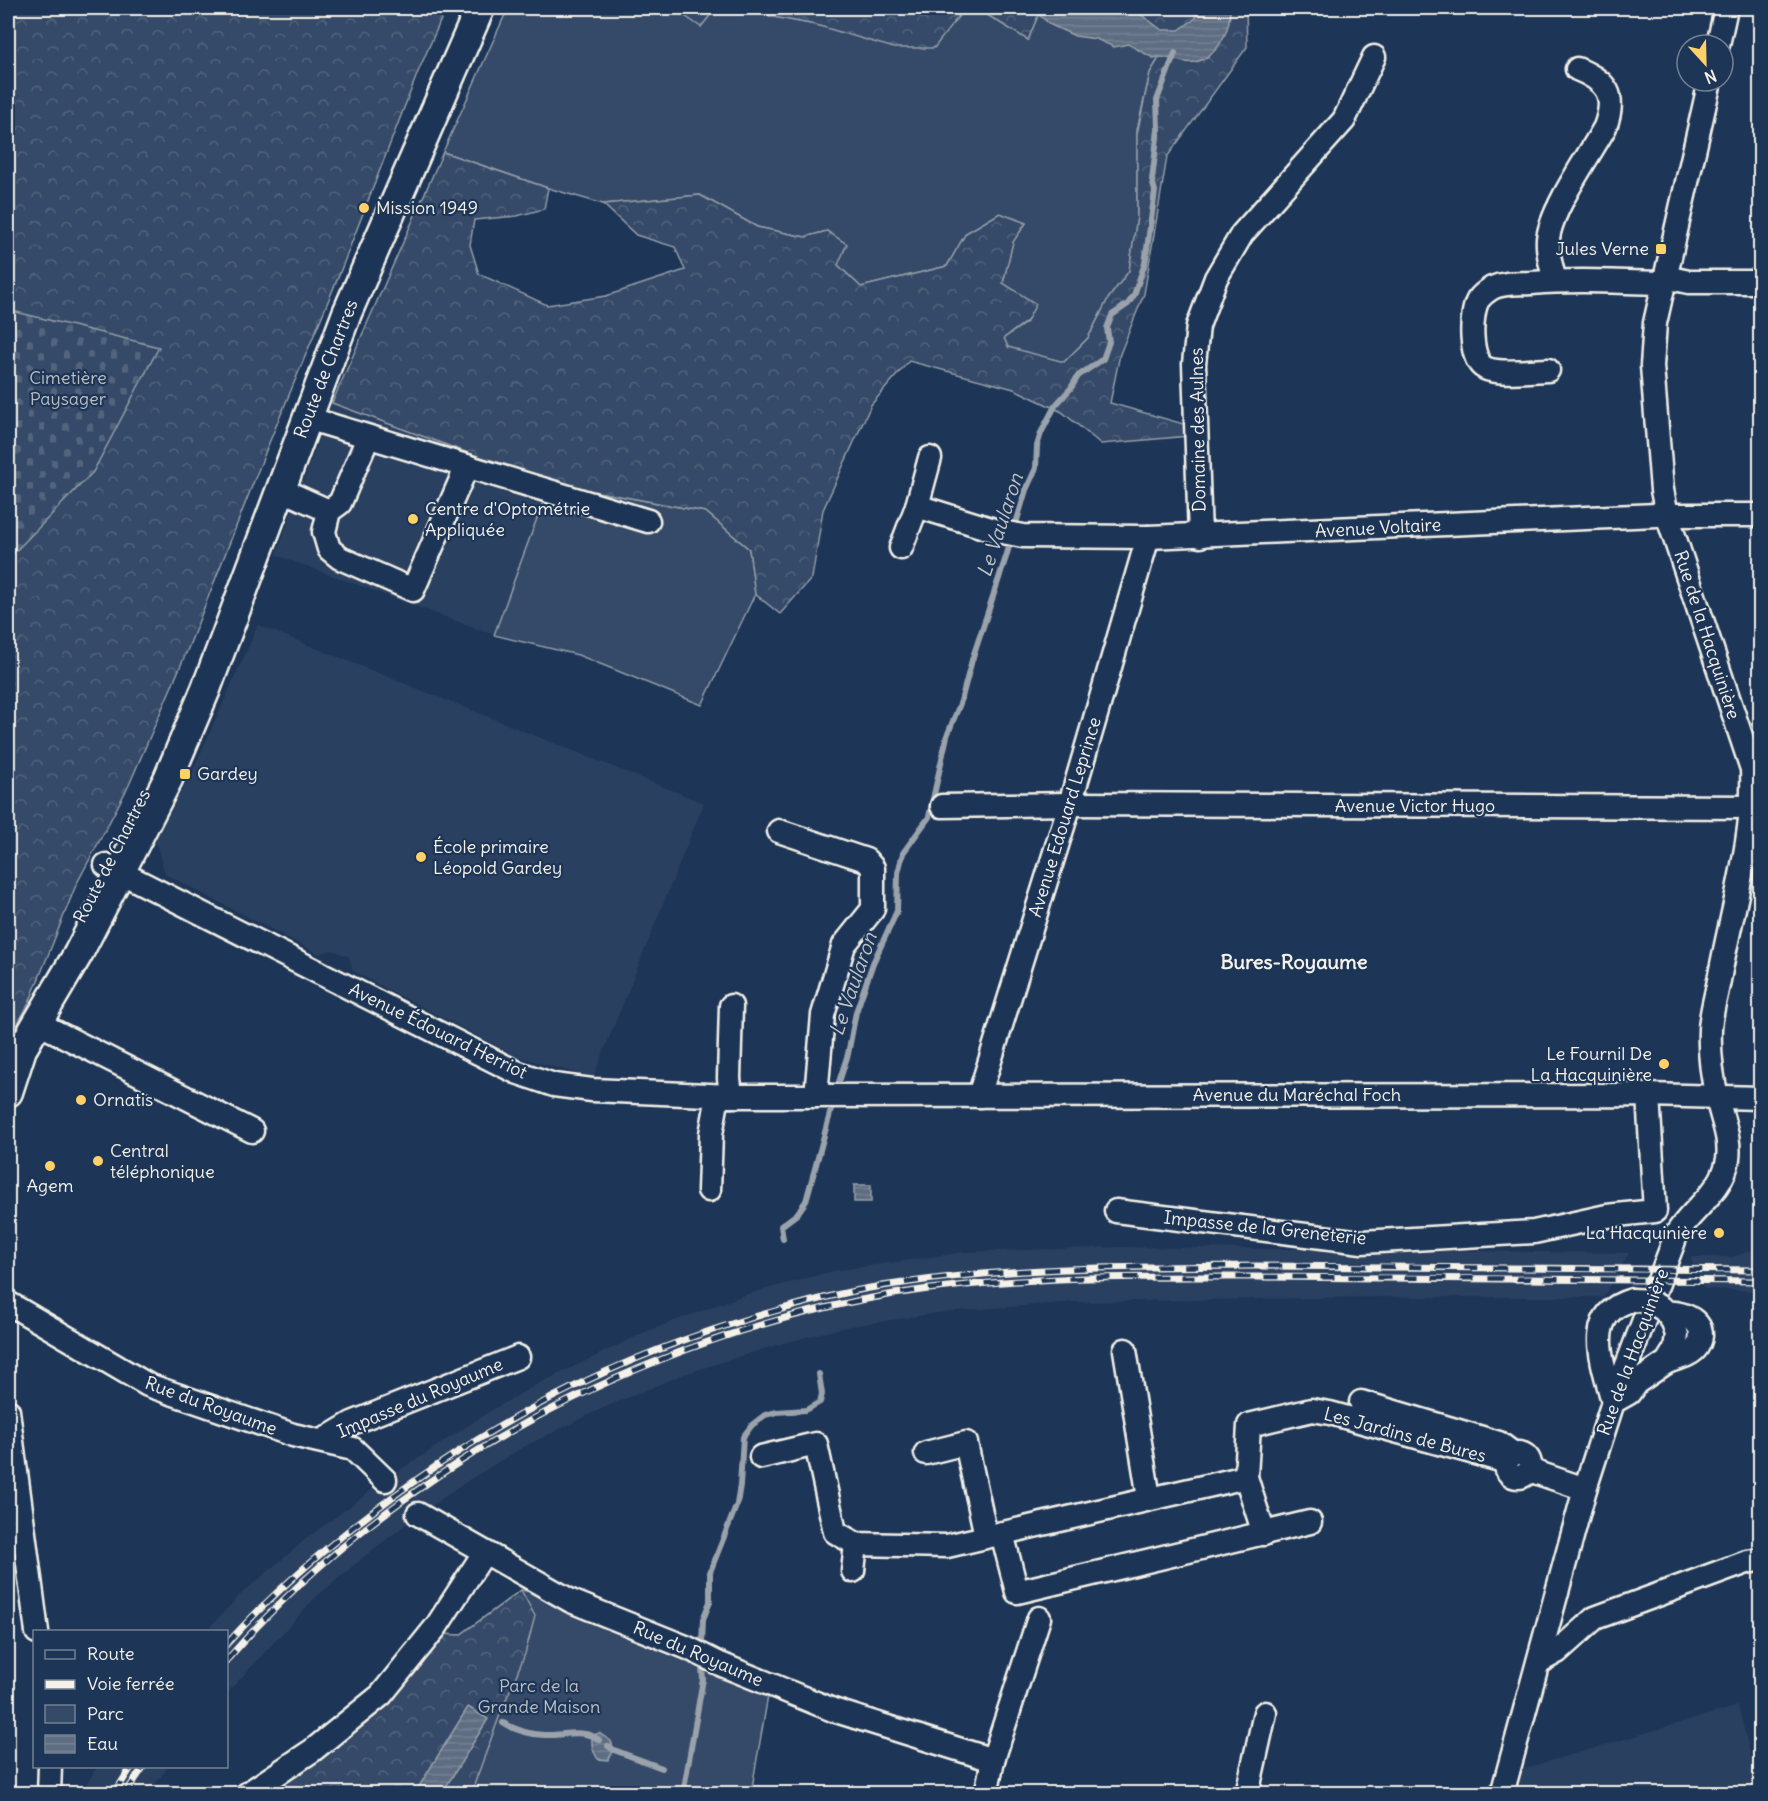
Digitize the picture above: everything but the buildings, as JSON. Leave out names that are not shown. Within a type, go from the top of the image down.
[{"type":"main road","name":"Route de Chartres","points":[[8,1112],[10,1100],[8,1091],[15,1054],[38,1023],[58,986],[73,934],[113,869],[144,790],[185,736],[206,689],[347,313],[480,8]]},
{"type":"street","points":[[1721,33],[1726,8]]},
{"type":"street","name":"Domaine des Aulnes","points":[[1200,536],[1194,364],[1198,326],[1216,278],[1242,234],[1344,120],[1374,57]]},
{"type":"street","points":[[1555,280],[1548,256],[1552,219],[1605,127],[1611,111],[1609,95],[1604,85],[1593,75],[1577,69]]},
{"type":"street","name":"Rue de la Hacquinière","points":[[1502,1794],[1585,1489],[1613,1402],[1677,1233],[1684,1222],[1711,1195],[1725,1171],[1728,1158],[1727,1127],[1717,1098],[1710,1046],[1710,1026],[1756,807],[1752,768],[1667,515],[1662,490],[1652,366],[1655,322],[1707,93]]},
{"type":"street","points":[[1548,370],[1499,371],[1486,369],[1477,362],[1474,351],[1473,314],[1478,299],[1489,289],[1506,283],[1555,280],[1761,282]]},
{"type":"street","points":[[307,418],[648,521]]},
{"type":"street","points":[[364,447],[340,503],[329,512],[324,532],[329,549],[340,558],[413,590],[467,466]]},
{"type":"street","points":[[901,548],[917,506],[930,458]]},
{"type":"street","points":[[280,489],[329,512]]},
{"type":"street","name":"Avenue Voltaire","points":[[917,506],[997,531],[1023,536],[1200,536],[1667,515],[1761,515]]},
{"type":"street","name":"Avenue Edouard Leprince","points":[[980,1096],[1070,804],[1148,537]]},
{"type":"street","name":"Avenue Victor Hugo","points":[[942,806],[1070,804],[1756,807]]},
{"type":"street","points":[[779,831],[866,860],[873,868],[873,909],[844,945],[823,1015],[824,1096]]},
{"type":"street","name":"Avenue Édouard Herriot","points":[[113,869],[516,1072],[554,1085],[592,1090],[725,1096],[824,1096]]},
{"type":"street","points":[[708,1190],[711,1134],[729,1078],[731,1006]]},
{"type":"street","points":[[38,1023],[252,1131]]},
{"type":"street","name":"Avenue du Maréchal Foch","points":[[824,1096],[1648,1095],[1761,1098]]},
{"type":"street","name":"Impasse de la Greneterie","points":[[1116,1211],[1362,1242],[1534,1232],[1607,1216],[1655,1211],[1648,1095]]},
{"type":"street","points":[[1632,1300],[1654,1303],[1665,1311],[1673,1322],[1677,1335],[1675,1349],[1667,1362],[1636,1383],[1629,1393],[1613,1402],[1601,1360],[1600,1331],[1609,1311],[1620,1303],[1632,1300]]},
{"type":"street","name":"Rue du Royaume","points":[[8,1303],[148,1385],[293,1435],[353,1449],[385,1480]]},
{"type":"street","points":[[1125,1350],[1149,1498]]},
{"type":"street","name":"Impasse du Royaume","points":[[322,1441],[352,1423],[518,1357]]},
{"type":"street","points":[[1361,1402],[1499,1443],[1517,1462],[1585,1489]]},
{"type":"street","name":"Les Jardins de Bures","points":[[1264,1534],[1246,1477],[1249,1425],[1312,1410],[1517,1462]]},
{"type":"street","points":[[8,1411],[37,1630]]},
{"type":"street","points":[[926,1453],[966,1443],[994,1535],[1017,1592],[1310,1522]]},
{"type":"street","points":[[761,1457],[816,1444],[835,1532],[856,1544],[946,1546],[1246,1477]]},
{"type":"street","name":"Rue du Royaume","points":[[418,1514],[571,1601],[688,1648],[720,1665],[833,1710],[993,1760]]},
{"type":"street","points":[[853,1571],[856,1544]]},
{"type":"street","points":[[247,1794],[313,1750],[381,1695],[436,1627],[484,1553]]},
{"type":"street","points":[[1539,1662],[1557,1652],[1595,1618],[1747,1562],[1761,1560]]},
{"type":"street","points":[[986,1794],[993,1760],[1039,1618]]},
{"type":"street","points":[[1247,1794],[1265,1713]]},
{"type":"street","points":[[49,1794],[50,1768]]},
{"type":"shaded area","name":"Centre d'Optométrie Appliquée","points":[[332,403],[550,483],[494,635],[276,555]]},
{"type":"shaded area","name":"École primaire Léopold Gardey","points":[[258,625],[704,803],[593,1078],[516,1056],[353,971],[349,957],[333,950],[319,954],[165,874],[155,840],[193,770]]},
{"type":"shaded area","points":[[1119,1247],[1629,1253],[1603,1297],[1379,1297],[1076,1302],[944,1312],[845,1327],[780,1344],[684,1374],[601,1409],[525,1446],[469,1480],[414,1518],[316,1597],[228,1692],[228,1630],[207,1630],[239,1596],[306,1539],[385,1480],[495,1408],[536,1385],[645,1332],[744,1295],[833,1271],[965,1252]]},
{"type":"shaded area","points":[[1760,1247],[1760,1291],[1704,1289],[1690,1257],[1733,1257]]},
{"type":"shaded area","points":[[1738,1706],[1760,1793],[1515,1793],[1522,1769]]},
{"type":"shaded area","points":[[96,1768],[167,1768],[148,1793],[81,1793]]},
{"type":"green space","points":[[8,8],[446,8],[418,72],[339,275],[269,443],[187,651],[129,785],[76,885],[29,1003],[8,1042]]},
{"type":"green space","points":[[508,8],[676,8],[701,26],[716,8],[767,8],[769,16],[816,25],[976,8],[1028,40],[1041,8],[1165,48],[1150,73],[1137,130],[1137,217],[1129,271],[1108,299],[1088,338],[1064,362],[1008,348],[1004,338],[1027,322],[1003,283],[1013,241],[1026,223],[1000,213],[966,233],[947,266],[861,287],[838,265],[827,231],[805,237],[757,227],[700,195],[603,204],[443,152]]},
{"type":"green space","points":[[673,8],[716,8],[701,27]]},
{"type":"green space","points":[[767,8],[965,8],[934,48],[894,48],[816,25],[769,16]]},
{"type":"green space","points":[[976,8],[1041,8],[1028,40]]},
{"type":"green space","points":[[1096,8],[1246,8],[1247,47],[1167,157],[1144,294],[1120,354],[1110,403],[1187,425],[1189,436],[1101,444],[1062,412],[1014,389],[909,361],[871,405],[823,510],[812,578],[780,614],[755,594],[749,549],[706,512],[550,483],[332,403],[443,152],[548,188],[544,209],[517,216],[474,220],[470,245],[479,274],[547,305],[606,296],[685,270],[675,247],[636,235],[603,204],[700,195],[757,227],[805,237],[827,231],[847,244],[838,265],[861,287],[947,266],[966,233],[1000,213],[1026,223],[1013,242],[1003,283],[1036,304],[1027,321],[1004,338],[1008,347],[1064,362],[1088,338],[1108,299],[1129,271],[1137,217],[1137,134],[1150,73],[1165,48]]},
{"type":"green space","name":"Cimetière Paysager","points":[[8,310],[159,347],[93,472],[8,559]]},
{"type":"green space","points":[[550,483],[706,512],[749,549],[755,594],[702,705],[578,655],[494,635]]},
{"type":"green space","name":"Parc de la Grande Maison","points":[[521,1590],[548,1595],[710,1663],[716,1677],[768,1696],[751,1793],[251,1794],[440,1634],[460,1635]]},
{"type":"green space","points":[[521,1590],[535,1616],[525,1654],[471,1793],[251,1794],[440,1634],[460,1635]]},
{"type":"water","points":[[1031,8],[1132,8],[1162,30],[1179,30],[1196,18],[1195,8],[1230,8],[1230,16],[1222,41],[1203,59],[1190,63],[1164,57],[1153,58],[1128,44],[1114,47],[1096,39],[1075,36],[1051,25]]},
{"type":"water","points":[[854,1185],[871,1185],[871,1202],[854,1202]]},
{"type":"water","points":[[468,1707],[488,1719],[442,1793],[426,1793],[418,1788]]},
{"type":"water","points":[[599,1733],[611,1741],[614,1750],[608,1760],[598,1759],[593,1751],[593,1735]]},
{"type":"waterway","name":"Le Vaularon","points":[[839,1082],[848,1054],[856,1012],[873,963],[897,911],[898,873],[903,853],[929,817],[947,736],[961,701],[1026,490],[1036,468],[1037,446],[1041,433],[1055,406],[1078,376],[1103,359],[1109,342],[1107,328],[1112,315],[1128,304],[1134,295],[1145,263],[1155,191],[1152,180],[1158,129],[1157,100],[1175,53]]},
{"type":"waterway","name":"Le Vaularon","points":[[783,1239],[781,1226],[797,1214],[806,1201],[831,1110]]},
{"type":"waterway","name":"Le Vaularon","points":[[702,1645],[703,1619],[710,1602],[710,1572],[737,1504],[743,1437],[752,1425],[765,1415],[806,1410],[820,1402],[822,1394],[819,1374]]},
{"type":"waterway","name":"Le Vaularon","points":[[683,1794],[703,1679],[702,1668]]},
{"type":"waterway","points":[[503,1723],[533,1734],[580,1733],[599,1740]]},
{"type":"waterway","points":[[608,1746],[662,1768]]},
{"type":"railway","points":[[228,1643],[287,1583],[353,1527],[451,1456],[501,1425],[553,1397],[660,1349],[775,1311],[835,1295],[941,1278],[1077,1269],[1258,1266],[1760,1270]]},
{"type":"railway","points":[[228,1659],[292,1592],[365,1529],[444,1472],[529,1421],[617,1378],[708,1342],[801,1314],[894,1294],[939,1288],[1075,1278],[1320,1277],[1760,1281]]},
{"type":"railway","points":[[114,1794],[131,1768]]},
{"type":"railway","points":[[125,1794],[143,1768]]},
{"type":"place","name":"Mission 1949","points":[[364,208]]},
{"type":"place","name":"Jules Verne","points":[[1661,249]]},
{"type":"place","name":"Centre d'Optométrie Appliquée","points":[[413,519]]},
{"type":"place","name":"Gardey","points":[[185,774]]},
{"type":"place","name":"École primaire Léopold Gardey","points":[[421,857]]},
{"type":"place","name":"Le Fournil De La Hacquinière","points":[[1664,1064]]},
{"type":"place","name":"Ornatis","points":[[81,1100]]},
{"type":"place","name":"Central téléphonique","points":[[98,1161]]},
{"type":"place","name":"Agem","points":[[50,1166]]},
{"type":"place","name":"La Hacquinière","points":[[1719,1233]]},
{"type":"district","name":"Bures-Royaume","points":[[1294,962]]}]
